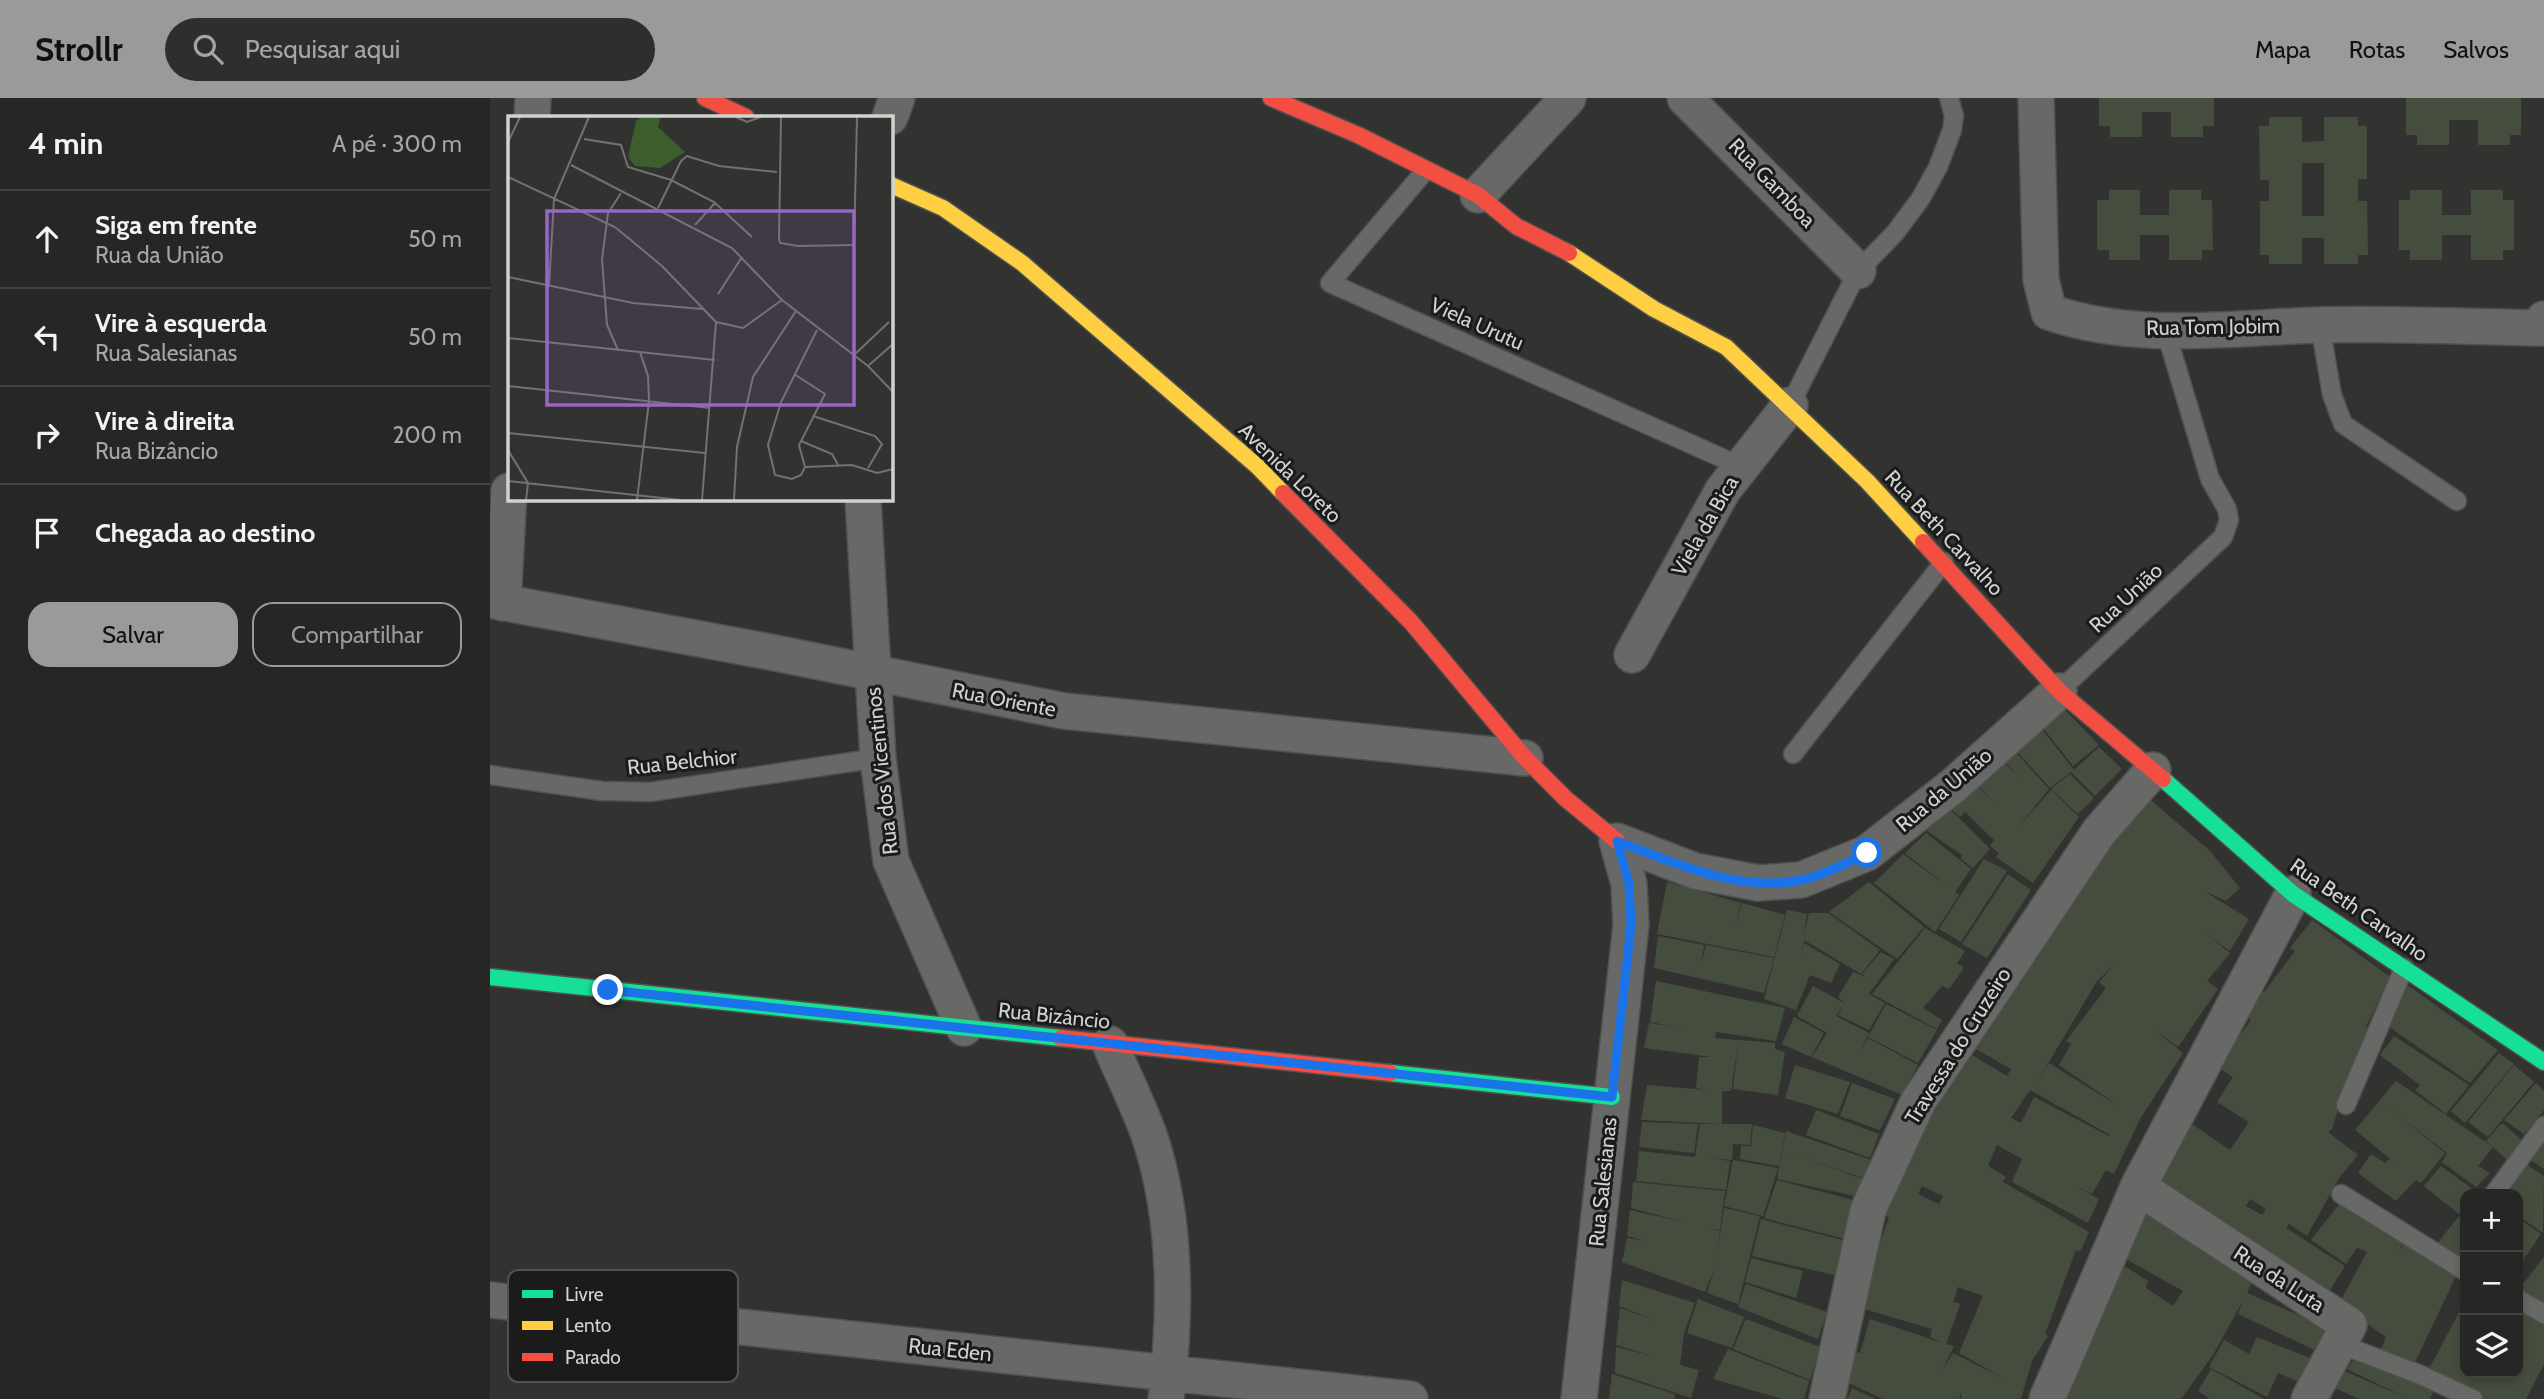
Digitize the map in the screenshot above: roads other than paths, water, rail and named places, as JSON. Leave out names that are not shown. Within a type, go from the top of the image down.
[{"type":"street","points":[[531,116],[533,98]]},
{"type":"street","points":[[705,98],[744,116]]},
{"type":"street","points":[[890,116],[897,98]]},
{"type":"street","name":"Rua Beth Carvalho","points":[[1271,98],[1358,135],[1425,172],[1478,195],[1516,226],[1581,259],[1654,309],[1726,347],[1867,481],[1944,562],[2059,691],[2293,894],[2543,1059]]},
{"type":"street","points":[[1478,195],[1568,98]]},
{"type":"street","name":"Rua Gamboa","points":[[1685,98],[1858,271]]},
{"type":"street","name":"Rua Tom Jobim","points":[[2036,98],[2041,281],[2049,312],[2072,320],[2166,332],[2320,325],[2543,329]]},
{"type":"street","name":"Avenida Loreto","points":[[892,185],[943,208],[1022,263],[1258,467],[1411,622],[1525,758],[1566,799],[1617,841]]},
{"type":"street","name":"Viela da Bica","points":[[1632,655],[1740,466],[1790,405]]},
{"type":"street","points":[[496,602],[508,500]]},
{"type":"street","name":"Rua dos Vicentinos","points":[[863,500],[878,758],[891,861],[964,1028]]},
{"type":"street","name":"Rua Oriente","points":[[496,602],[1064,711],[1525,758]]},
{"type":"street","name":"Rua da União","points":[[1617,841],[1695,871],[1758,883],[1811,877],[1867,853],[1954,785],[2059,691]]},
{"type":"street","name":"Travessa do Cruzeiro","points":[[1827,1399],[1868,1210],[1918,1102],[2099,832],[2153,770]]},
{"type":"street","name":"Rua Salesianas","points":[[1579,1399],[1631,925],[1629,884],[1617,841]]},
{"type":"street","points":[[2047,1399],[2138,1187],[2293,894]]},
{"type":"street","name":"Rua Bizâncio","points":[[490,977],[1612,1097]]},
{"type":"street","points":[[1110,1044],[1150,1138],[1165,1201],[1170,1266],[1167,1386]]},
{"type":"street","name":"Rua da Luta","points":[[2138,1187],[2349,1325],[2340,1344]]},
{"type":"street","name":"Rua Eden","points":[[490,1300],[508,1302]]},
{"type":"street","name":"Rua Eden","points":[[738,1332],[1167,1386],[1410,1399]]},
{"type":"street","points":[[2309,1399],[2340,1344]]},
{"type":"lane","points":[[1790,405],[1858,271],[1895,233],[1922,198],[1938,167],[1952,130],[1954,116],[1949,98]]},
{"type":"lane","name":"Viela Urutu","points":[[1425,172],[1330,283],[1740,466]]},
{"type":"lane","points":[[2320,325],[2332,395],[2343,424],[2457,501]]},
{"type":"lane","name":"Rua União","points":[[2059,691],[2223,537],[2229,520],[2227,509],[2210,479],[2166,332]]},
{"type":"lane","points":[[1793,754],[1944,562]]},
{"type":"lane","name":"Rua Belchior","points":[[490,775],[602,791],[650,792],[878,758]]},
{"type":"lane","points":[[2346,1105],[2404,968]]},
{"type":"lane","points":[[2498,1189],[2544,1126]]},
{"type":"lane","points":[[2341,1194],[2460,1268]]},
{"type":"lane","points":[[2523,1302],[2544,1314]]},
{"type":"lane","points":[[2340,1344],[2421,1375],[2473,1399]]}]
